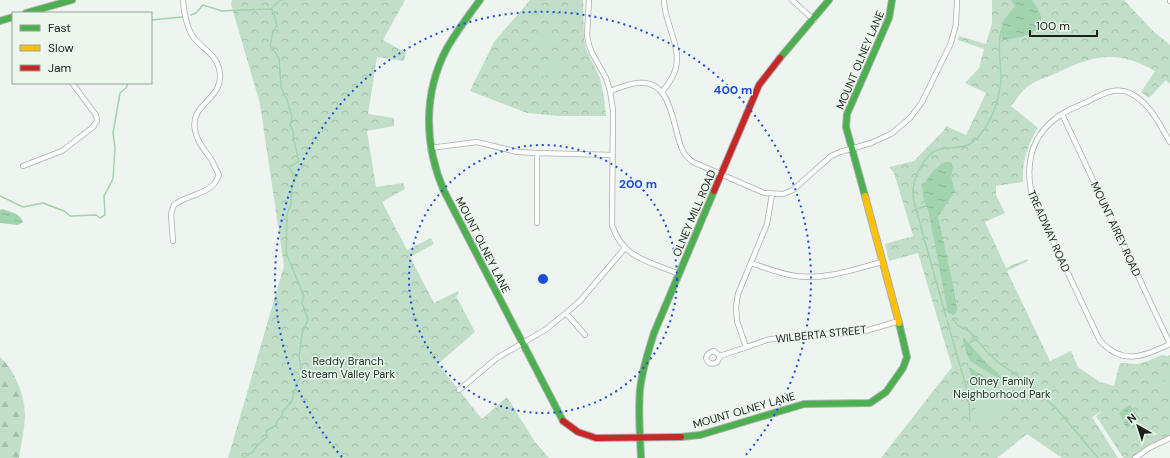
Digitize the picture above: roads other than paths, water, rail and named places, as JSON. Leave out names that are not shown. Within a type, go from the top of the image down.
[{"type":"street","points":[[30,12],[72,0]]},
{"type":"street","points":[[173,242],[171,214],[174,205],[214,185],[219,175],[212,159],[201,146],[197,138],[194,123],[198,111],[217,90],[220,81],[219,68],[214,58],[193,37],[184,13],[184,0]]},
{"type":"street","name":"MOUNT OLNEY LANE","points":[[480,0],[455,34],[437,70],[432,88],[428,130],[430,148],[435,168],[444,191],[521,343],[562,419],[575,431],[596,438],[684,437],[700,435],[804,404],[820,402],[870,403],[880,398],[886,392],[904,368],[907,357],[906,349],[846,127],[847,114],[889,18],[892,0]]},
{"type":"street","points":[[589,0],[587,35],[589,45],[606,78],[613,110],[612,225],[615,236],[633,255],[679,274]]},
{"type":"street","points":[[662,92],[672,78],[677,62],[676,50],[664,9],[664,0]]},
{"type":"street","points":[[792,0],[814,20]]},
{"type":"street","name":"OLNEY MILL ROAD","points":[[640,458],[640,394],[647,355],[654,333],[759,85],[778,60],[814,20],[829,0]]},
{"type":"street","points":[[610,91],[640,82],[651,85],[662,92],[669,105],[683,152],[693,162],[764,193],[783,194],[793,190],[831,156],[871,143],[890,134],[910,118],[922,102],[951,43],[956,24],[957,0]]},
{"type":"street","points":[[0,22],[12,17]]},
{"type":"street","points":[[23,166],[62,151],[93,127],[97,121],[96,116],[73,84]]},
{"type":"street","name":"TREADWAY ROAD","points":[[1170,142],[1147,106],[1128,93],[1118,90],[1106,92],[1062,114],[1049,124],[1032,150],[1029,165],[1029,186],[1033,199],[1090,323],[1104,345],[1115,353],[1126,357],[1132,357],[1144,355],[1170,344]]},
{"type":"street","name":"MOUNT AIREY ROAD","points":[[1062,114],[1170,344]]},
{"type":"street","points":[[430,148],[477,142],[518,152],[613,155]]},
{"type":"street","points":[[536,223],[537,153]]},
{"type":"street","points":[[746,347],[737,321],[736,307],[738,294],[767,224],[771,210],[772,194]]},
{"type":"street","points":[[459,390],[497,358],[545,330],[566,313],[580,301],[625,248]]},
{"type":"street","points":[[751,263],[783,273],[811,276],[835,274],[882,262]]},
{"type":"street","points":[[566,313],[585,335]]},
{"type":"street","name":"WILBERTA STREET","points":[[720,356],[778,338],[862,332],[899,322]]},
{"type":"street","points":[[1136,458],[1149,448],[1170,438]]},
{"type":"water","points":[[1011,0],[1032,0],[1039,10],[1041,17],[1040,23],[1033,32],[1027,35],[1002,39],[1001,30],[1003,21],[1015,6]]},
{"type":"water","points":[[951,162],[953,168],[951,177],[955,191],[938,217],[957,309],[956,313],[953,315],[948,313],[929,214],[923,196],[922,186],[934,170],[942,163]]},
{"type":"water","points":[[2,209],[17,215],[23,222],[18,225],[0,223],[0,210]]},
{"type":"water","points":[[963,338],[989,366],[1015,387],[1014,388],[970,361],[966,352]]},
{"type":"water","points":[[969,367],[994,383],[993,386],[974,384]]},
{"type":"water","points":[[1130,405],[1140,419],[1127,428],[1123,422],[1129,418],[1127,414],[1122,418],[1119,413]]},
{"type":"waterway","points":[[191,15],[196,13],[203,5],[222,11],[271,9],[280,0],[283,0]]},
{"type":"waterway","points":[[242,458],[253,452],[257,445],[267,437],[266,431],[276,425],[282,416],[283,411],[292,401],[296,384],[302,375],[299,357],[302,334],[308,319],[302,303],[304,296],[286,253],[287,213],[291,205],[291,192],[295,177],[289,167],[298,162],[298,157],[293,139],[293,130],[290,125],[292,117],[281,87],[279,58],[270,45],[273,32],[277,25],[271,9]]},
{"type":"waterway","points":[[152,20],[182,17]]},
{"type":"waterway","points":[[946,317],[913,198],[913,188],[920,167],[934,151],[970,144],[981,134],[989,122],[996,105],[1001,84],[999,50],[1001,31]]},
{"type":"waterway","points":[[0,196],[23,207],[43,203],[64,211],[70,216],[96,215],[100,218],[105,215],[104,196],[113,179],[115,148],[113,133],[120,93],[127,87],[127,84]]},
{"type":"waterway","points":[[917,209],[926,206]]},
{"type":"waterway","points":[[953,318],[957,325],[969,331],[998,362],[1029,384],[1056,408],[1098,458]]},
{"type":"waterway","points":[[947,320],[969,397],[970,422]]},
{"type":"waterway","points":[[969,343],[976,339]]},
{"type":"park label","name":"Reddy Branch Stream Valley Park","points":[[348,367]]},
{"type":"park label","name":"Olney Family Neighborhood Park","points":[[1002,387]]}]
